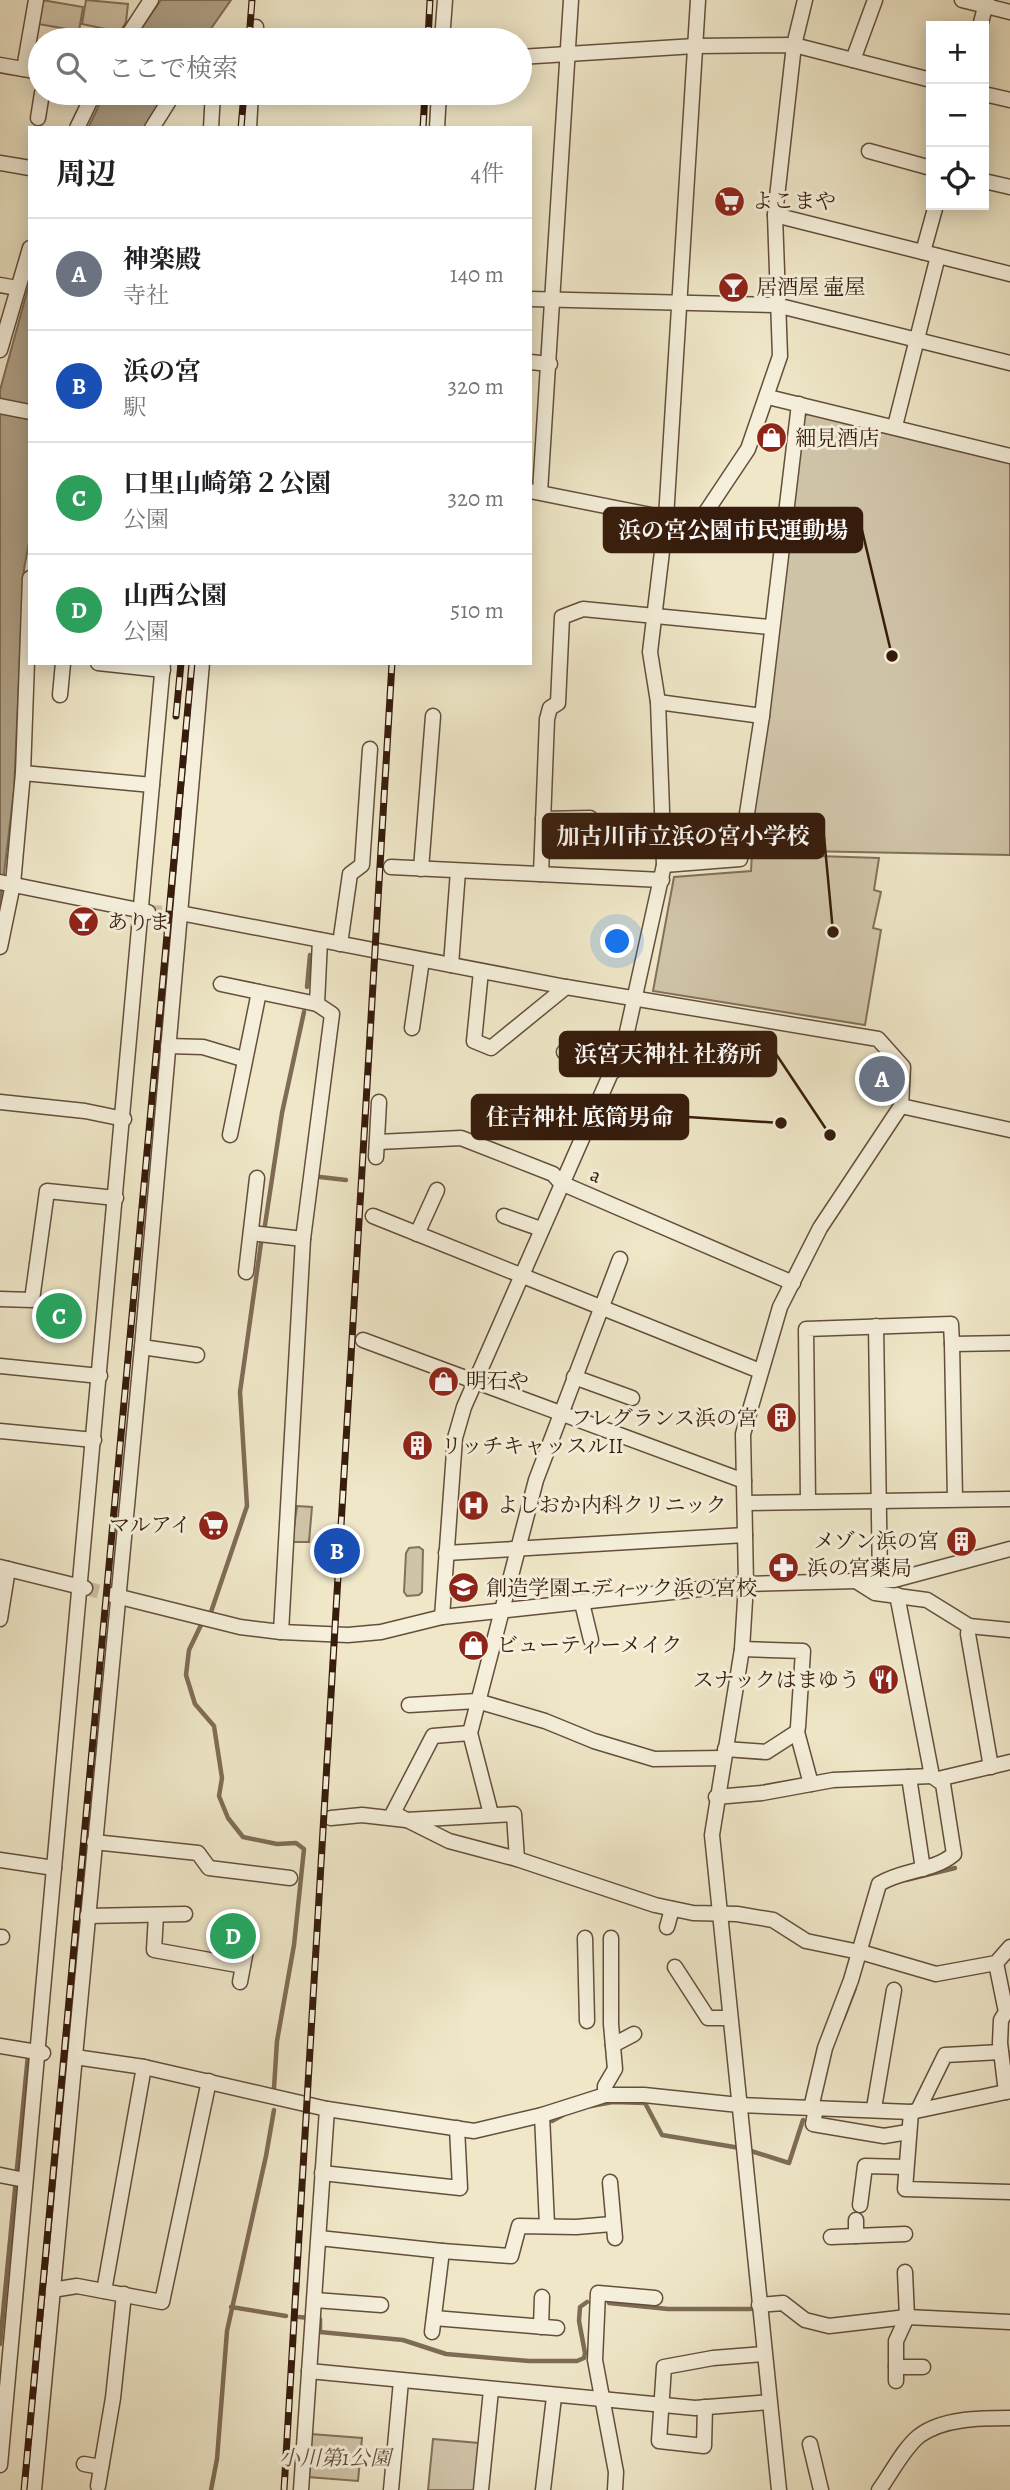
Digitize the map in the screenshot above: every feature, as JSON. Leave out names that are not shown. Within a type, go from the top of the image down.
[{"type":"street","points":[[32,28],[37,0]]},
{"type":"street","points":[[136,23],[138,0]]},
{"type":"street","points":[[133,28],[151,0]]},
{"type":"street","points":[[443,28],[445,0]]},
{"type":"street","points":[[571,0],[555,299],[546,414],[535,492],[666,518]]},
{"type":"street","points":[[442,1617],[455,1438],[475,1381],[561,1183],[614,1071],[635,998],[663,872],[658,702],[650,652],[666,518],[698,0]]},
{"type":"street","points":[[663,536],[688,528],[702,518],[748,449],[768,397],[780,355],[776,305],[775,215],[794,45],[805,0]]},
{"type":"street","points":[[853,60],[876,0]]},
{"type":"street","points":[[962,0],[986,3],[1010,12]]},
{"type":"street","points":[[981,21],[986,3]]},
{"type":"street","points":[[532,56],[695,46],[794,45],[926,79]]},
{"type":"street","points":[[24,69],[28,48]]},
{"type":"street","points":[[0,65],[28,70]]},
{"type":"street","points":[[989,94],[1010,100]]},
{"type":"street","points":[[38,118],[40,105]]},
{"type":"street","points":[[78,126],[88,105]]},
{"type":"street","points":[[153,126],[166,105]]},
{"type":"street","points":[[211,126],[213,105]]},
{"type":"street","points":[[249,126],[250,105]]},
{"type":"street","points":[[437,126],[438,105]]},
{"type":"street","points":[[869,151],[926,167]]},
{"type":"street","points":[[0,163],[28,168]]},
{"type":"street","points":[[989,182],[1010,187]]},
{"type":"street","points":[[923,252],[935,210]]},
{"type":"street","points":[[775,215],[1010,274]]},
{"type":"street","points":[[0,349],[28,254]]},
{"type":"street","points":[[895,426],[939,257]]},
{"type":"street","points":[[0,285],[17,288]]},
{"type":"street","points":[[532,299],[776,305],[1010,363]]},
{"type":"street","points":[[532,362],[550,364]]},
{"type":"street","points":[[768,397],[1010,456]]},
{"type":"street","points":[[391,867],[541,874],[663,872],[740,859],[762,716],[770,627],[799,404]]},
{"type":"street","points":[[0,407],[28,412]]},
{"type":"street","points":[[532,413],[546,414]]},
{"type":"street","points":[[541,874],[547,719],[550,708],[558,703],[562,617],[583,609],[654,613],[770,627]]},
{"type":"street","points":[[0,947],[6,883],[23,773],[28,657]]},
{"type":"street","points":[[60,695],[63,665]]},
{"type":"street","points":[[0,2465],[144,911],[163,667],[130,665]]},
{"type":"street","points":[[34,2490],[115,1596],[142,1347],[202,665]]},
{"type":"street","points":[[658,702],[762,716]]},
{"type":"street","points":[[421,869],[433,716]]},
{"type":"street","points":[[340,944],[350,874],[362,864],[359,830],[370,749]]},
{"type":"street","points":[[23,773],[152,785]]},
{"type":"street","points":[[543,819],[590,818]]},
{"type":"street","points":[[451,965],[458,871]]},
{"type":"street","points":[[6,883],[144,911]]},
{"type":"street","points":[[180,914],[566,987],[878,1039],[904,1067],[901,1106],[820,1228],[780,1307],[743,1434],[746,1584],[742,1649],[716,1797],[712,1835],[779,2490]]},
{"type":"street","points":[[310,1003],[320,940]]},
{"type":"street","points":[[412,1028],[422,960]]},
{"type":"street","points":[[481,971],[474,1041],[491,1048],[566,987]]},
{"type":"street","points":[[220,984],[310,1003],[332,1014],[303,1239],[281,1632]]},
{"type":"street","points":[[230,1135],[243,1059],[259,992]]},
{"type":"street","points":[[168,1046],[203,1047],[243,1059]]},
{"type":"street","points":[[564,1052],[614,1071]]},
{"type":"street","points":[[0,1102],[85,1111],[124,1119]]},
{"type":"street","points":[[376,1157],[379,1102]]},
{"type":"street","points":[[901,1106],[1010,1130]]},
{"type":"street","name":"a","points":[[377,1142],[461,1138],[553,1174],[561,1183],[793,1283]]},
{"type":"street","points":[[246,1272],[251,1233],[247,1202],[257,1178]]},
{"type":"street","points":[[417,1234],[437,1190]]},
{"type":"street","points":[[0,1299],[32,1300],[47,1191],[116,1198]]},
{"type":"street","points":[[373,1216],[760,1371]]},
{"type":"street","points":[[504,1216],[541,1229]]},
{"type":"street","points":[[251,1233],[303,1239]]},
{"type":"street","points":[[491,1814],[470,1733],[477,1701],[559,1414],[620,1259]]},
{"type":"street","points":[[808,1501],[806,1329],[951,1324],[955,1499]]},
{"type":"street","points":[[876,1326],[880,1580]]},
{"type":"street","points":[[363,1340],[744,1481]]},
{"type":"street","points":[[952,1344],[1010,1343]]},
{"type":"street","points":[[142,1347],[197,1355]]},
{"type":"street","points":[[0,1366],[100,1376]]},
{"type":"street","points":[[574,1377],[632,1398]]},
{"type":"street","points":[[0,1431],[94,1440]]},
{"type":"street","points":[[745,1503],[1010,1499]]},
{"type":"street","points":[[446,1553],[745,1535]]},
{"type":"street","points":[[115,1596],[240,1627],[327,1636],[381,1632],[442,1617],[746,1584],[894,1580],[1010,1549]]},
{"type":"street","points":[[0,1619],[4,1568],[82,1587]]},
{"type":"street","points":[[856,1581],[875,1593],[928,1600],[970,1626],[1010,1630]]},
{"type":"street","points":[[897,1595],[935,1778],[943,1784],[954,1854],[942,1864],[893,1875],[879,1884],[865,1954],[825,2048],[813,2108],[813,2124],[884,2136],[908,2132]]},
{"type":"street","points":[[582,1603],[591,1640]]},
{"type":"street","points":[[970,1626],[968,1634],[991,1767]]},
{"type":"street","points":[[742,1649],[803,1651],[797,1732],[811,1784]]},
{"type":"street","points":[[409,1705],[477,1701],[545,1720],[604,1745],[654,1759],[766,1752],[797,1732]]},
{"type":"street","points":[[470,1733],[436,1734],[429,1740],[393,1812],[449,1841],[517,1859],[632,1899],[672,1909],[773,1920],[806,1941],[936,1974],[996,1963],[1010,1947]]},
{"type":"street","points":[[716,1797],[877,1776],[935,1778],[1010,1762]]},
{"type":"street","points":[[909,1777],[923,1869]]},
{"type":"street","points":[[331,1818],[362,1815],[406,1821],[514,1814],[517,1859]]},
{"type":"street","points":[[94,1842],[198,1853],[209,1868],[290,1878]]},
{"type":"street","points":[[0,1860],[54,1868]]},
{"type":"street","points":[[667,1927],[672,1909]]},
{"type":"street","points":[[87,1916],[185,1914]]},
{"type":"street","points":[[156,1915],[154,1950],[243,1966]]},
{"type":"street","points":[[585,1938],[587,2021]]},
{"type":"street","points":[[605,2095],[605,2086],[614,2068],[611,1938]]},
{"type":"street","points":[[240,1982],[246,1950]]},
{"type":"street","points":[[75,2057],[144,2067],[327,2109],[474,2131],[542,2115],[605,2095],[644,2095],[738,2105],[914,2111],[1008,2091],[1001,2052],[1006,2012],[996,1963]]},
{"type":"street","points":[[585,1967],[612,1966]]},
{"type":"street","points":[[676,1967],[708,2018],[729,2018]]},
{"type":"street","points":[[874,2108],[894,1990]]},
{"type":"street","points":[[612,2045],[634,2034]]},
{"type":"street","points":[[0,2046],[40,2052]]},
{"type":"street","points":[[1001,2052],[945,2055],[914,2111],[908,2132],[905,2189],[1010,2192]]},
{"type":"street","points":[[104,2291],[144,2067]]},
{"type":"street","points":[[52,2290],[77,2286],[162,2302],[209,2081]]},
{"type":"street","points":[[301,2490],[327,2109]]},
{"type":"street","points":[[542,2115],[547,2225]]},
{"type":"street","points":[[323,2173],[460,2188],[457,2128]]},
{"type":"street","points":[[856,2236],[865,2166],[906,2167]]},
{"type":"street","points":[[0,2175],[25,2180]]},
{"type":"street","points":[[319,2238],[511,2256],[519,2226],[547,2225],[614,2231],[610,2182]]},
{"type":"street","points":[[831,2237],[905,2234]]},
{"type":"street","points":[[442,2251],[433,2325],[558,2328]]},
{"type":"street","points":[[905,2272],[907,2317],[896,2341],[896,2374],[923,2367]]},
{"type":"street","points":[[615,2490],[616,2472],[595,2360],[598,2293],[655,2298]]},
{"type":"street","points":[[98,2486],[124,2294]]},
{"type":"street","points":[[541,2327],[542,2297]]},
{"type":"street","points":[[315,2300],[381,2305]]},
{"type":"street","points":[[759,2305],[783,2303],[814,2324],[829,2326],[907,2317],[1010,2322]]},
{"type":"street","points":[[705,2407],[704,2446],[659,2441],[663,2367],[713,2358],[764,2354]]},
{"type":"street","points":[[309,2371],[661,2405],[705,2407],[769,2402]]},
{"type":"street","points":[[391,2490],[401,2381]]},
{"type":"street","points":[[481,2490],[491,2390]]},
{"type":"street","points":[[543,2490],[554,2396]]},
{"type":"street","points":[[879,2490],[918,2437],[941,2426],[971,2419],[1010,2418]]},
{"type":"street","points":[[810,2444],[821,2490]]},
{"type":"street","points":[[84,2464],[101,2468]]},
{"type":"green space","points":[[42,0],[83,7],[80,28],[38,24]]},
{"type":"green space","points":[[86,0],[128,4],[126,22],[122,28],[101,28],[82,24]]},
{"type":"green space","points":[[808,413],[1010,462],[1010,855],[749,850],[803,418]]},
{"type":"green space","points":[[752,854],[879,858],[874,890],[881,892],[873,928],[881,930],[865,1025],[653,991],[674,877],[751,871]]},
{"type":"green space","points":[[49,1292],[74,1295],[69,1340],[43,1337]]},
{"type":"green space","points":[[297,1506],[312,1507],[309,1542],[292,1542]]},
{"type":"green space","points":[[419,1547],[423,1550],[422,1592],[419,1595],[407,1596],[404,1592],[406,1553],[409,1548]]},
{"type":"green space","points":[[222,1922],[248,1925],[245,1948],[232,1959],[216,1955]]},
{"type":"green space","name":"小川第1公園","points":[[311,2434],[362,2438],[358,2481],[308,2477]]},
{"type":"green space","points":[[433,2439],[479,2443],[474,2490],[428,2490]]},
{"type":"shaded area","points":[[161,0],[231,0],[211,28],[141,28]]},
{"type":"shaded area","points":[[99,105],[160,105],[150,126],[89,126]]},
{"type":"shaded area","points":[[28,288],[28,548],[24,569],[14,790],[0,907],[0,390]]},
{"type":"waterway","points":[[307,987],[310,955]]},
{"type":"waterway","points":[[265,1225],[282,1113],[304,1012]]},
{"type":"waterway","points":[[320,1177],[346,1180]]},
{"type":"waterway","points":[[211,1612],[247,1506],[240,1392],[261,1243]]},
{"type":"waterway","points":[[201,1625],[189,1650],[186,1675],[195,1704],[214,1726],[222,1778],[219,1796],[228,1818],[243,1837],[277,1844],[296,1843],[304,1849],[294,1945],[277,2041],[274,2088]]},
{"type":"waterway","points":[[906,1880],[955,1868]]},
{"type":"waterway","points":[[843,2019],[855,1988]]},
{"type":"waterway","points":[[0,2344],[28,2055]]},
{"type":"waterway","points":[[591,2106],[613,2102],[645,2103],[662,2135],[740,2148]]},
{"type":"waterway","points":[[211,2490],[217,2459],[227,2331],[274,2110]]},
{"type":"waterway","points":[[552,2121],[563,2115]]},
{"type":"waterway","points":[[748,2150],[789,2163],[803,2120]]},
{"type":"waterway","points":[[299,2317],[320,2319],[320,2332],[403,2340],[446,2354],[529,2361],[577,2361],[584,2358],[585,2353],[579,2321],[580,2307],[587,2302]]},
{"type":"waterway","points":[[609,2303],[668,2309],[751,2309]]},
{"type":"waterway","points":[[231,2307],[286,2316]]},
{"type":"tunnel","points":[[148,912],[180,913]]},
{"type":"tunnel","points":[[85,1588],[112,1595]]},
{"type":"railway","points":[[250,28],[252,0]]},
{"type":"railway","points":[[429,28],[430,0]]},
{"type":"railway","points":[[241,126],[243,105]]},
{"type":"railway","points":[[423,126],[424,105]]},
{"type":"railway","points":[[176,716],[181,665]]},
{"type":"railway","points":[[24,2490],[192,665]]},
{"type":"railway","points":[[284,2490],[392,665]]},
{"type":"place","name":"よこまや","points":[[729,201]]},
{"type":"place","name":"居酒屋 壷屋","points":[[733,287]]},
{"type":"place","name":"細見酒店","points":[[772,438]]},
{"type":"place","name":"浜の宮公園市民運動場","points":[[892,656]]},
{"type":"place","name":"ありま","points":[[84,922]]},
{"type":"place","name":"加古川市立浜の宮小学校","points":[[833,932]]},
{"type":"place","name":"神楽殿","points":[[882,1079]]},
{"type":"place","name":"住吉神社 底筒男命","points":[[781,1123]]},
{"type":"place","name":"浜宮天神社 社務所","points":[[830,1135]]},
{"type":"place","name":"口里山崎第２公園","points":[[59,1316]]},
{"type":"place","name":"明石や","points":[[443,1381]]},
{"type":"place","name":"フレグランス浜の宮","points":[[781,1418]]},
{"type":"place","name":"リッチキャッスルII","points":[[418,1446]]},
{"type":"place","name":"よしおか内科クリニック","points":[[474,1505]]},
{"type":"place","name":"マルアイ","points":[[214,1525]]},
{"type":"place","name":"メゾン浜の宮","points":[[962,1541]]},
{"type":"place","name":"浜の宮","points":[[337,1551]]},
{"type":"place","name":"浜の宮薬局","points":[[784,1568]]},
{"type":"place","name":"創造学園エディック浜の宮校","points":[[463,1588]]},
{"type":"place","name":"ビューティーメイク","points":[[474,1645]]},
{"type":"place","name":"スナックはまゆう","points":[[883,1680]]},
{"type":"place","name":"山西公園","points":[[233,1936]]}]
